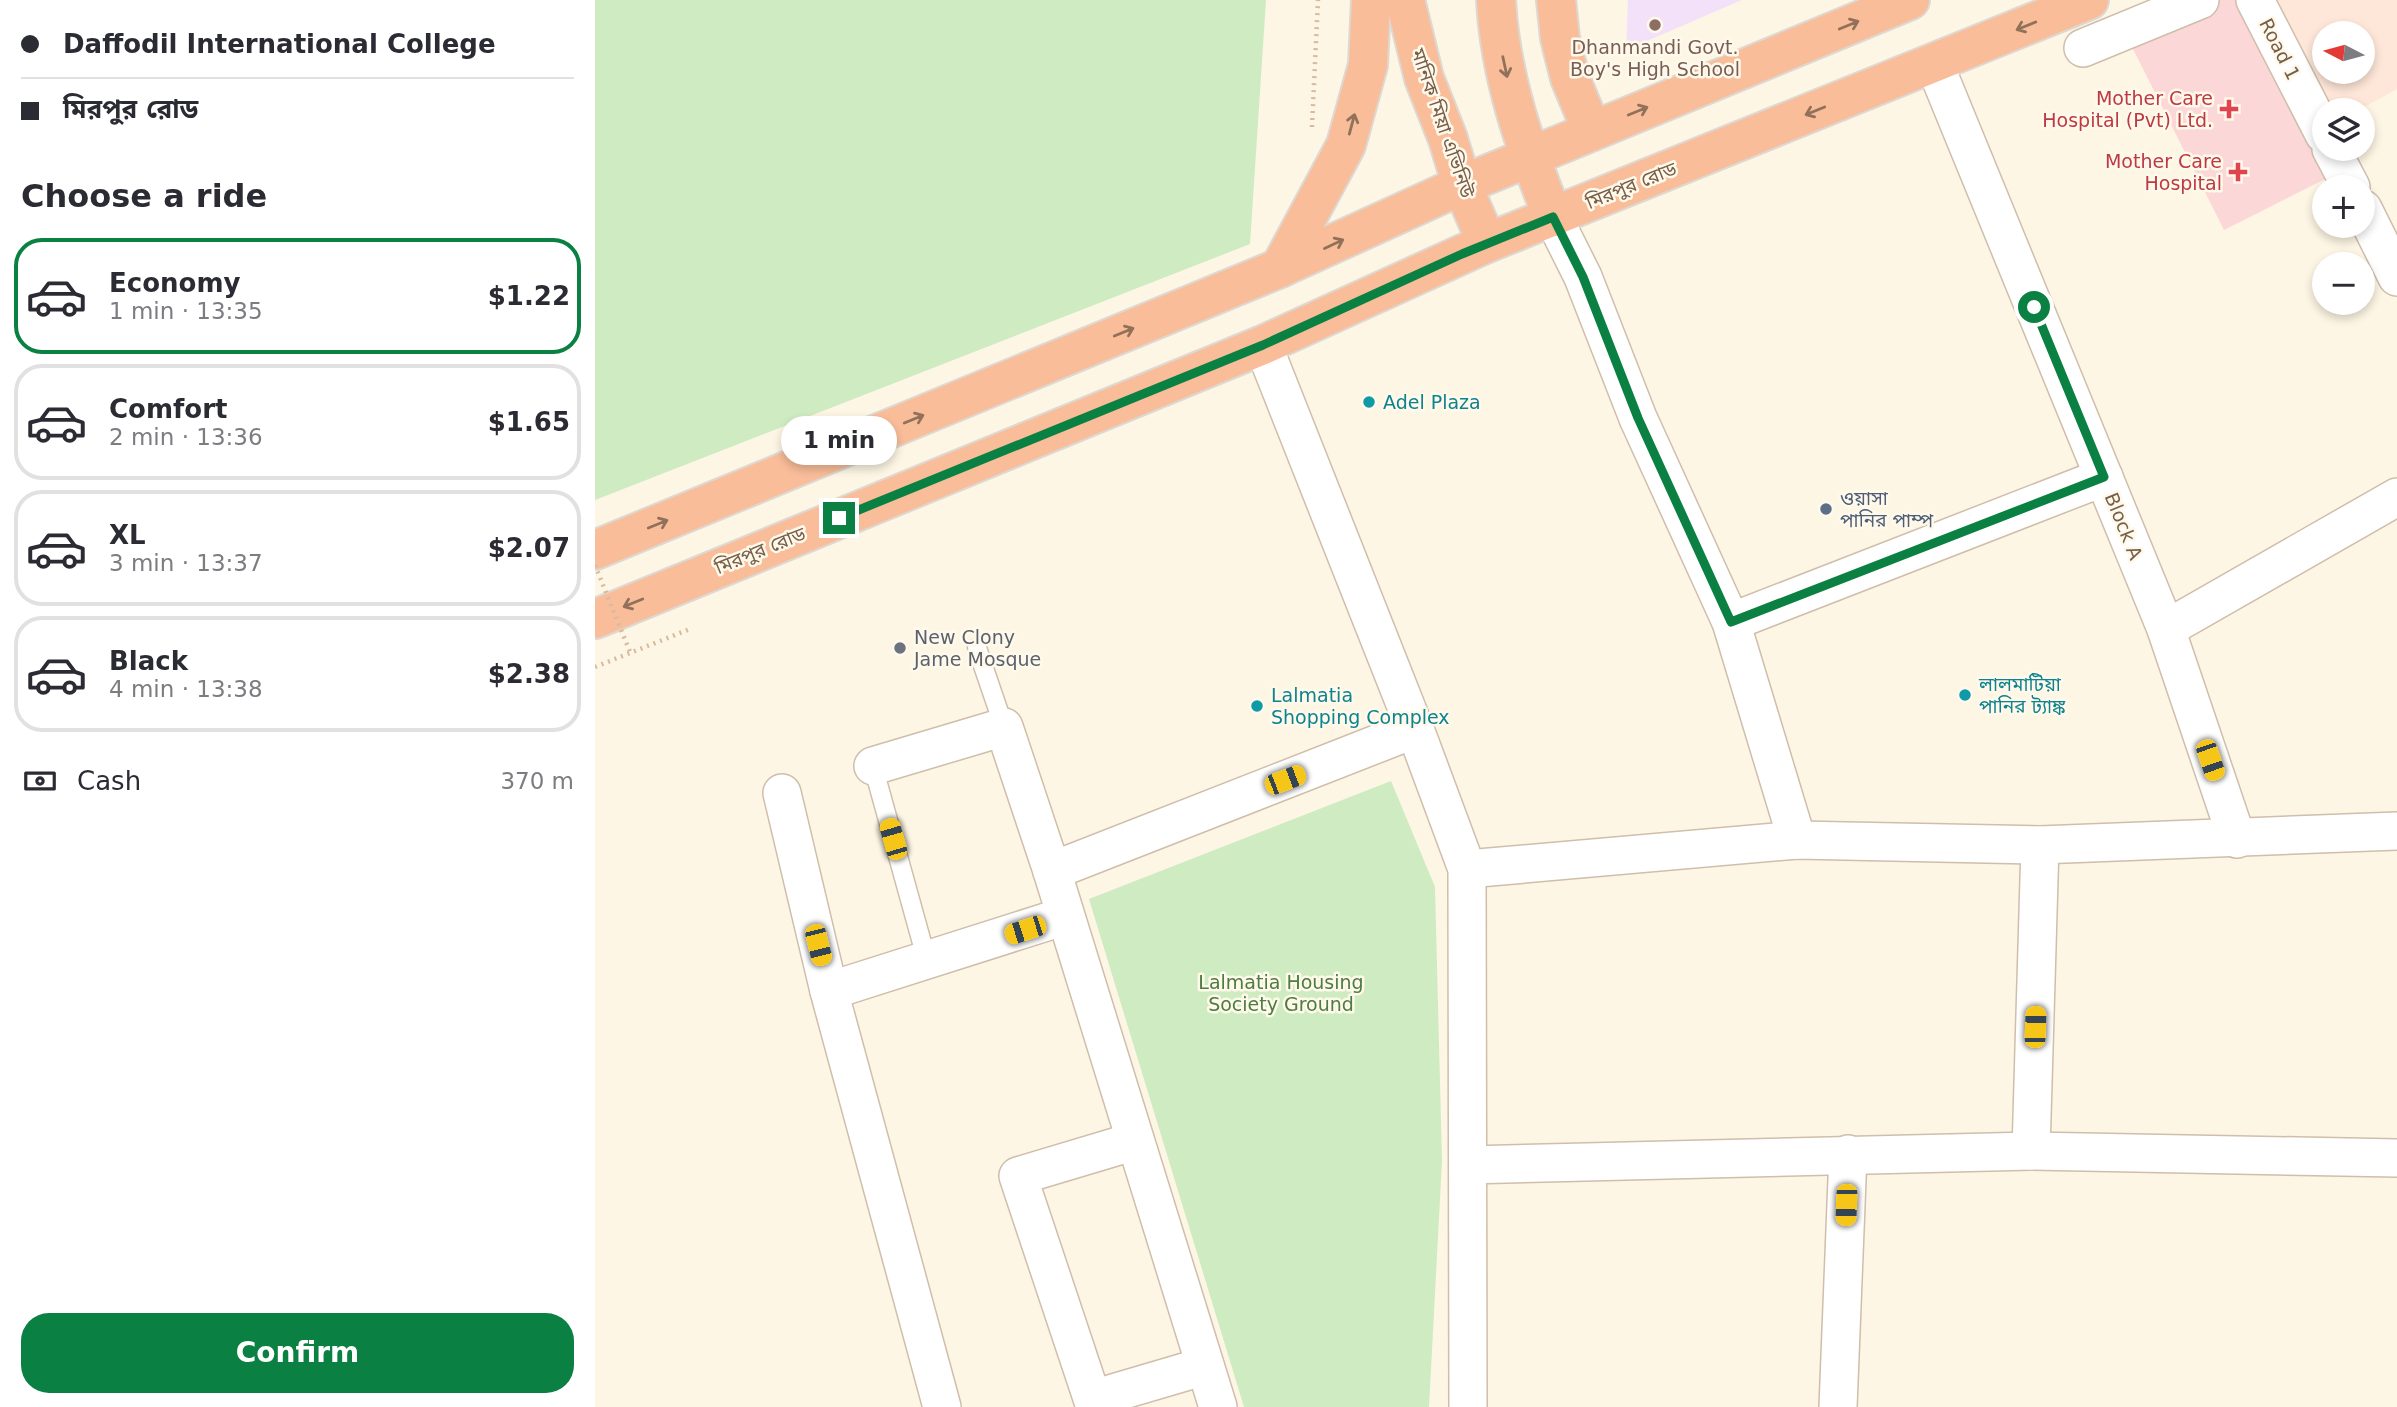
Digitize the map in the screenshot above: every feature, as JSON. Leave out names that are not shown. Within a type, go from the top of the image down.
[{"type":"highway","points":[[1280,268],[1346,145],[1368,65],[1371,0]]},
{"type":"highway","name":"মানিক মিয়া এভিনিউ","points":[[1405,0],[1425,78],[1462,185],[1487,243]]},
{"type":"highway","points":[[1496,0],[1498,35],[1513,105],[1529,157],[1553,217]]},
{"type":"highway","points":[[1556,0],[1560,37],[1570,78],[1591,131]]},
{"type":"highway","points":[[595,550],[1280,268],[1462,185],[1910,0]]},
{"type":"highway","name":"মিরপুর রোড","points":[[595,619],[1263,345],[1487,243],[2089,0]]},
{"type":"street","points":[[2083,48],[2140,11],[2200,0]]},
{"type":"street","name":"Road 1","points":[[2255,0],[2312,111]]},
{"type":"street","name":"Block A","points":[[1934,63],[2166,629],[2237,839]]},
{"type":"street","points":[[1553,217],[1583,277],[1638,418],[1731,622],[1797,840]]},
{"type":"street","points":[[2375,233],[2397,277]]},
{"type":"street","points":[[1263,345],[1415,729],[1467,869],[1468,1407]]},
{"type":"street","points":[[1731,622],[2104,477]]},
{"type":"street","points":[[2166,629],[2397,497]]},
{"type":"street","points":[[873,766],[1005,727],[1218,1407]]},
{"type":"street","points":[[1052,871],[1415,729]]},
{"type":"street","points":[[782,793],[829,991],[942,1407]]},
{"type":"street","points":[[1467,869],[1797,840],[2040,845],[2397,831]]},
{"type":"street","points":[[2031,1151],[2040,845]]},
{"type":"street","points":[[829,991],[1065,916]]},
{"type":"street","points":[[1135,1141],[1018,1176],[1094,1403],[1205,1366]]},
{"type":"street","points":[[1468,1165],[2031,1151],[2397,1158]]},
{"type":"street","points":[[1838,1407],[1848,1154]]},
{"type":"lane","points":[[977,648],[1005,727]]},
{"type":"lane","points":[[873,766],[927,961]]},
{"type":"path","points":[[1312,128],[1318,0]]},
{"type":"path","points":[[595,565],[630,652]]},
{"type":"path","points":[[595,667],[690,629]]},
{"type":"shaded area","name":"Dhanmandi Govt. Boy's High School","points":[[1628,0],[1742,0],[1626,50]]},
{"type":"shaded area","name":"Mother Care Hospital (Pvt) Ltd.","points":[[2216,0],[2235,0],[2312,141],[2312,161],[2323,161],[2330,175],[2312,175],[2312,186],[2224,230],[2130,43]]},
{"type":"shaded area","points":[[2271,0],[2397,0],[2397,89],[2375,101],[2375,98],[2321,98],[2314,84],[2375,84],[2375,21],[2312,21],[2312,81]]},
{"type":"green space","points":[[595,0],[1266,0],[1250,244],[595,500]]},
{"type":"green space","name":"Lalmatia Housing Society Ground","points":[[1391,781],[1435,887],[1442,1161],[1429,1407],[1244,1407],[1089,899]]},
{"type":"place","name":"Dhanmandi Govt. Boy's High School","points":[[1655,25]]},
{"type":"place","name":"Mother Care Hospital (Pvt) Ltd.","points":[[2229,109]]},
{"type":"place","name":"Mother Care Hospital","points":[[2238,172]]},
{"type":"place","name":"Adel Plaza","points":[[1369,402]]},
{"type":"place","name":"ওয়াসা পানির পাম্প","points":[[1826,509]]},
{"type":"place","name":"New Clony Jame Mosque","points":[[900,648]]},
{"type":"place","name":"লালমাটিয়া পানির ট্যাঙ্ক","points":[[1965,695]]},
{"type":"place","name":"Lalmatia Shopping Complex","points":[[1257,706]]},
{"type":"route","points":[[839,518],[1263,345],[1462,254],[1553,217],[1583,277],[1638,418],[1731,622],[2104,477],[2034,307]]}]
